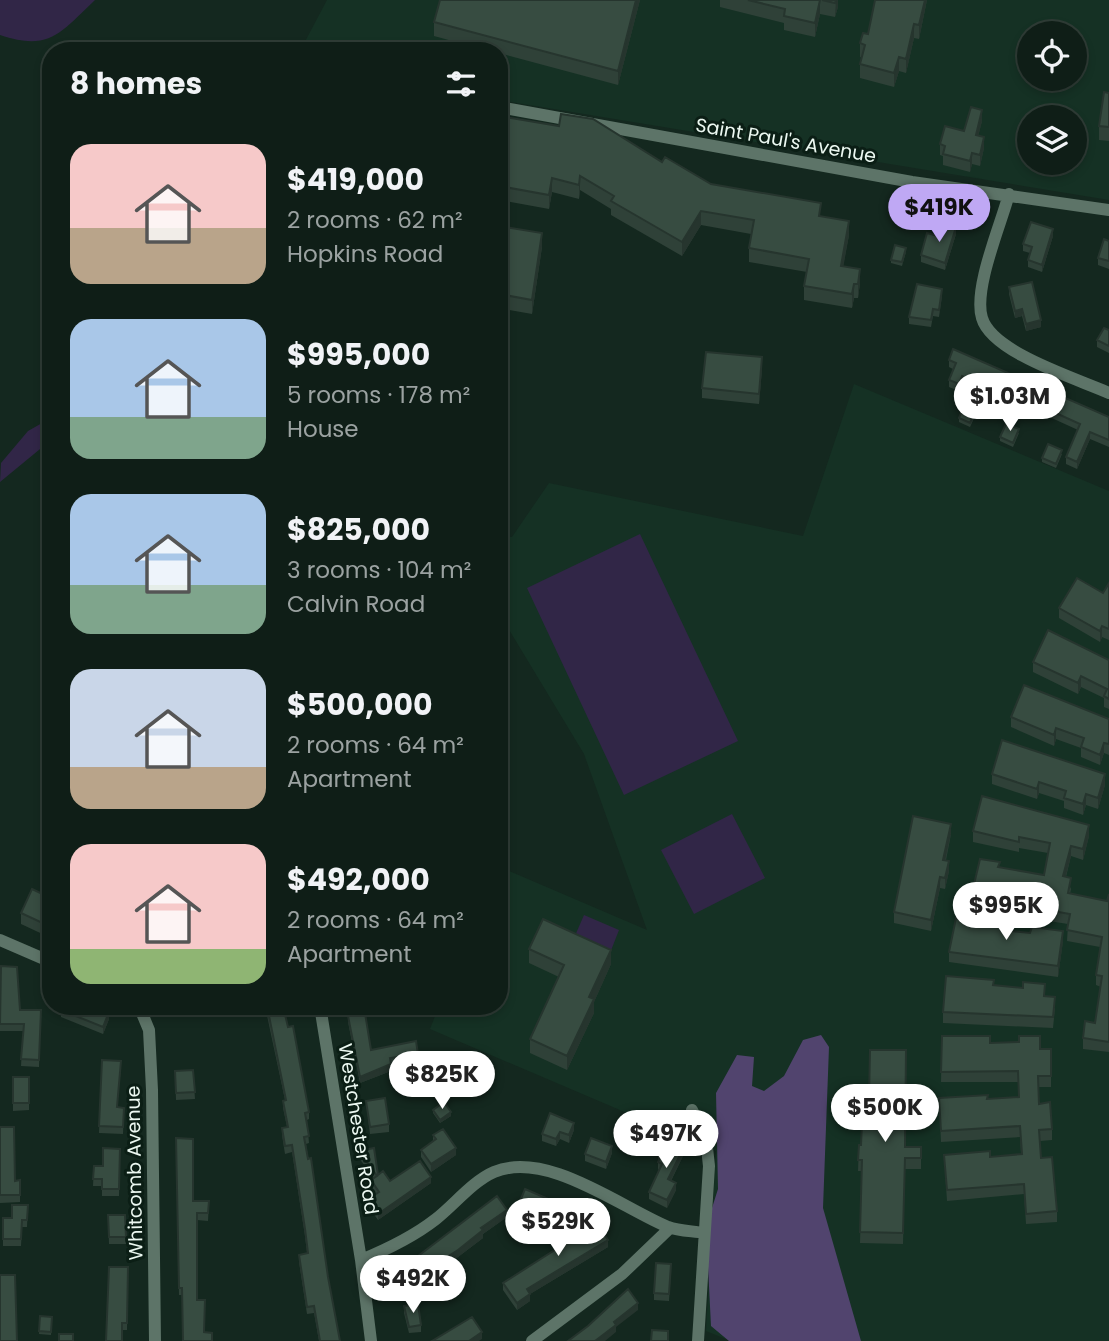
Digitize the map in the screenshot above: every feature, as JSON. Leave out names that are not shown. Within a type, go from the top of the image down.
[{"type":"street","name":"Saint Paul's Avenue","points":[[508,109],[904,181],[1109,210]]},
{"type":"street","points":[[1009,194],[984,280],[980,302],[982,320],[996,337],[1028,359],[1109,393]]},
{"type":"street","points":[[0,940],[42,957]]},
{"type":"street","name":"Whitcomb Avenue","points":[[143,1015],[149,1030],[152,1090],[155,1341]]},
{"type":"street","name":"Westchester Road","points":[[321,1015],[361,1260],[371,1341]]},
{"type":"street","points":[[692,1110],[709,1150],[698,1341]]},
{"type":"street","points":[[361,1260],[396,1246],[433,1221],[491,1174],[512,1166],[545,1170],[593,1189],[670,1228],[704,1233]]},
{"type":"street","points":[[532,1341],[622,1274],[670,1228]]},
{"type":"shaded area","points":[[0,0],[95,0],[54,36],[31,41],[0,35]]},
{"type":"shaded area","points":[[327,0],[1109,0],[1109,200],[508,101],[508,42],[305,42]]},
{"type":"shaded area","points":[[854,384],[1109,491],[1109,1341],[731,1341],[706,1331],[716,1151],[430,1029],[435,1015],[508,1015],[508,870],[647,930],[584,754],[508,628],[508,537],[512,537],[549,483],[803,536]]},
{"type":"shaded area","points":[[42,423],[42,447],[0,482],[1,463],[28,431]]},
{"type":"shaded area","points":[[640,534],[738,741],[624,795],[527,588]]},
{"type":"shaded area","points":[[732,814],[765,878],[694,914],[661,850]]},
{"type":"shaded area","points":[[584,915],[619,930],[610,953],[574,938]]},
{"type":"shaded area","points":[[821,1035],[829,1047],[823,1208],[861,1341],[729,1341],[711,1326],[706,1227],[718,1189],[716,1093],[737,1055],[754,1057],[752,1086],[764,1091],[784,1076],[803,1040]]},
{"type":"building","points":[[440,0],[636,0],[618,71],[434,22]]},
{"type":"building","points":[[748,0],[820,0],[815,23],[784,16],[785,9]]},
{"type":"building","points":[[875,0],[925,0],[919,25],[914,24],[906,59],[899,57],[894,73],[860,64],[865,45],[860,43],[863,33],[868,34]]},
{"type":"building","points":[[1104,92],[1109,93],[1109,127],[1099,126]]},
{"type":"building","points":[[971,107],[982,110],[976,135],[984,137],[980,155],[972,153],[970,161],[943,154],[945,146],[940,144],[945,126],[964,131]]},
{"type":"building","points":[[561,114],[593,119],[662,162],[665,157],[711,184],[821,203],[819,216],[849,221],[841,266],[860,269],[858,284],[854,284],[852,294],[804,286],[809,259],[749,248],[754,220],[701,211],[682,242],[611,201],[614,196],[580,176],[579,185],[552,178],[549,195],[508,188],[508,118],[559,126]]},
{"type":"building","points":[[1031,222],[1053,229],[1042,265],[1028,260],[1032,247],[1023,244]]},
{"type":"building","points":[[942,223],[956,227],[945,263],[921,255],[927,233],[938,236]]},
{"type":"building","points":[[508,227],[542,233],[532,300],[508,296]]},
{"type":"building","points":[[1104,239],[1109,241],[1109,261],[1098,258]]},
{"type":"building","points":[[895,245],[906,248],[902,262],[891,260]]},
{"type":"building","points":[[1032,282],[1041,320],[1026,324],[1022,309],[1015,311],[1009,287]]},
{"type":"building","points":[[917,284],[942,289],[939,310],[933,309],[931,320],[909,317]]},
{"type":"building","points":[[1104,328],[1109,330],[1109,346],[1097,340]]},
{"type":"building","points":[[953,349],[1109,417],[1109,440],[1090,432],[1077,462],[1066,457],[1080,424],[977,377],[975,381],[962,376],[959,384],[949,380],[956,363],[949,360]]},
{"type":"building","points":[[706,352],[762,357],[759,394],[702,388]]},
{"type":"building","points":[[964,405],[976,410],[970,423],[959,418]]},
{"type":"building","points":[[1006,424],[1019,429],[1013,443],[1000,437]]},
{"type":"building","points":[[1048,444],[1062,450],[1056,464],[1042,458]]},
{"type":"building","points":[[1077,578],[1103,593],[1109,583],[1109,629],[1102,626],[1100,631],[1059,608]]},
{"type":"building","points":[[1048,630],[1109,660],[1109,699],[1104,696],[1107,689],[1081,676],[1078,683],[1033,662]]},
{"type":"building","points":[[1024,685],[1109,719],[1109,744],[1104,743],[1100,755],[1081,747],[1084,738],[1056,728],[1054,735],[1011,717]]},
{"type":"building","points":[[1002,740],[1105,774],[1098,798],[1086,794],[1083,804],[1064,798],[1066,791],[1039,782],[1037,789],[992,774]]},
{"type":"building","points":[[982,796],[1089,825],[1083,849],[1071,846],[1063,876],[1071,878],[1068,893],[1107,901],[1109,894],[1109,1042],[1083,1038],[1085,1021],[1095,1023],[1102,976],[1096,975],[1102,937],[1067,930],[1070,914],[1036,908],[1037,905],[971,897],[980,859],[1000,862],[998,867],[1044,875],[1050,843],[1019,837],[1019,842],[973,831]]},
{"type":"building","points":[[913,816],[951,824],[943,860],[949,861],[945,878],[940,877],[931,920],[894,912]]},
{"type":"building","points":[[32,889],[42,894],[42,923],[21,913]]},
{"type":"building","points":[[956,918],[1002,923],[1001,930],[1030,933],[1032,927],[1063,931],[1058,966],[949,952]]},
{"type":"building","points":[[543,919],[611,950],[589,997],[594,999],[567,1056],[530,1039],[564,965],[529,949]]},
{"type":"building","points":[[1,966],[17,967],[20,1010],[41,1010],[39,1060],[21,1059],[24,1024],[0,1024]]},
{"type":"building","points":[[946,976],[994,980],[993,985],[1023,988],[1023,982],[1045,984],[1044,996],[1055,997],[1053,1017],[943,1012]]},
{"type":"building","points":[[73,1015],[108,1015],[103,1027]]},
{"type":"building","points":[[269,1015],[285,1015],[288,1027],[293,1026],[309,1112],[305,1113],[309,1136],[304,1137],[308,1159],[311,1158],[340,1341],[320,1341],[314,1306],[307,1307],[299,1255],[308,1253],[305,1229],[292,1145],[285,1146],[282,1128],[288,1127],[283,1101],[286,1100]]},
{"type":"building","points":[[365,1015],[371,1050],[416,1041],[418,1054],[390,1058],[391,1064],[360,1077],[348,1016]]},
{"type":"building","points":[[942,1036],[990,1036],[990,1043],[1019,1042],[1019,1036],[1040,1036],[1040,1049],[1051,1049],[1051,1076],[1038,1076],[1039,1104],[1050,1102],[1052,1129],[1039,1130],[1041,1158],[1052,1157],[1057,1211],[1026,1214],[1024,1184],[947,1190],[944,1155],[990,1151],[990,1157],[1022,1154],[1020,1126],[941,1131],[939,1098],[988,1095],[987,1099],[1019,1097],[1018,1071],[941,1072]]},
{"type":"building","points":[[870,1050],[906,1050],[905,1147],[921,1147],[921,1158],[905,1158],[903,1233],[860,1232],[862,1160],[858,1160],[863,1099],[869,1099]]},
{"type":"building","points":[[102,1060],[121,1061],[117,1107],[124,1108],[123,1127],[99,1126]]},
{"type":"building","points":[[193,1070],[195,1092],[176,1093],[175,1071]]},
{"type":"building","points":[[13,1077],[29,1077],[29,1103],[13,1103]]},
{"type":"building","points":[[385,1098],[389,1124],[370,1127],[366,1101]]},
{"type":"building","points":[[444,1102],[451,1112],[440,1120],[433,1110]]},
{"type":"building","points":[[550,1113],[574,1123],[569,1135],[560,1132],[556,1139],[542,1134]]},
{"type":"building","points":[[0,1127],[14,1127],[15,1181],[20,1180],[20,1195],[0,1195]]},
{"type":"building","points":[[443,1129],[456,1148],[431,1164],[421,1150],[436,1139],[433,1135]]},
{"type":"building","points":[[176,1138],[193,1139],[193,1201],[209,1201],[208,1213],[197,1213],[197,1300],[205,1300],[204,1332],[212,1333],[212,1341],[183,1341],[182,1288],[179,1288]]},
{"type":"building","points":[[591,1138],[612,1146],[606,1162],[585,1154]]},
{"type":"building","points":[[664,1140],[683,1149],[668,1179],[676,1183],[667,1200],[649,1192],[662,1164],[658,1162],[662,1153],[658,1152]]},
{"type":"building","points":[[103,1148],[120,1149],[119,1189],[102,1189],[102,1179],[93,1179],[94,1166],[103,1166]]},
{"type":"building","points":[[374,1148],[378,1175],[383,1171],[390,1181],[420,1161],[431,1177],[378,1214],[368,1199],[379,1192],[371,1180],[377,1176],[359,1151]]},
{"type":"building","points":[[525,1189],[553,1201],[547,1215],[540,1212],[539,1215],[518,1206]]},
{"type":"building","points":[[497,1196],[507,1210],[481,1228],[483,1230],[458,1250],[409,1281],[401,1269]]},
{"type":"building","points":[[12,1205],[28,1205],[27,1220],[22,1220],[21,1239],[3,1239],[3,1218],[12,1218]]},
{"type":"building","points":[[588,1210],[608,1240],[527,1289],[530,1294],[517,1303],[503,1283],[583,1232],[575,1219]]},
{"type":"building","points":[[108,1215],[125,1215],[126,1237],[109,1237]]},
{"type":"building","points":[[656,1263],[671,1264],[669,1294],[654,1293]]},
{"type":"building","points":[[109,1267],[128,1267],[127,1323],[122,1323],[122,1341],[106,1341]]},
{"type":"building","points":[[0,1275],[15,1275],[17,1341],[0,1341]]},
{"type":"building","points":[[628,1289],[638,1303],[614,1322],[616,1325],[595,1341],[568,1341],[588,1326]]},
{"type":"building","points":[[418,1304],[421,1325],[409,1327],[404,1306]]},
{"type":"building","points":[[40,1316],[52,1317],[51,1332],[39,1331]]},
{"type":"building","points":[[472,1317],[482,1332],[469,1341],[432,1341]]},
{"type":"building","points":[[652,1330],[668,1331],[668,1341],[651,1341]]},
{"type":"building","points":[[59,1334],[73,1334],[73,1341],[59,1341]]}]
